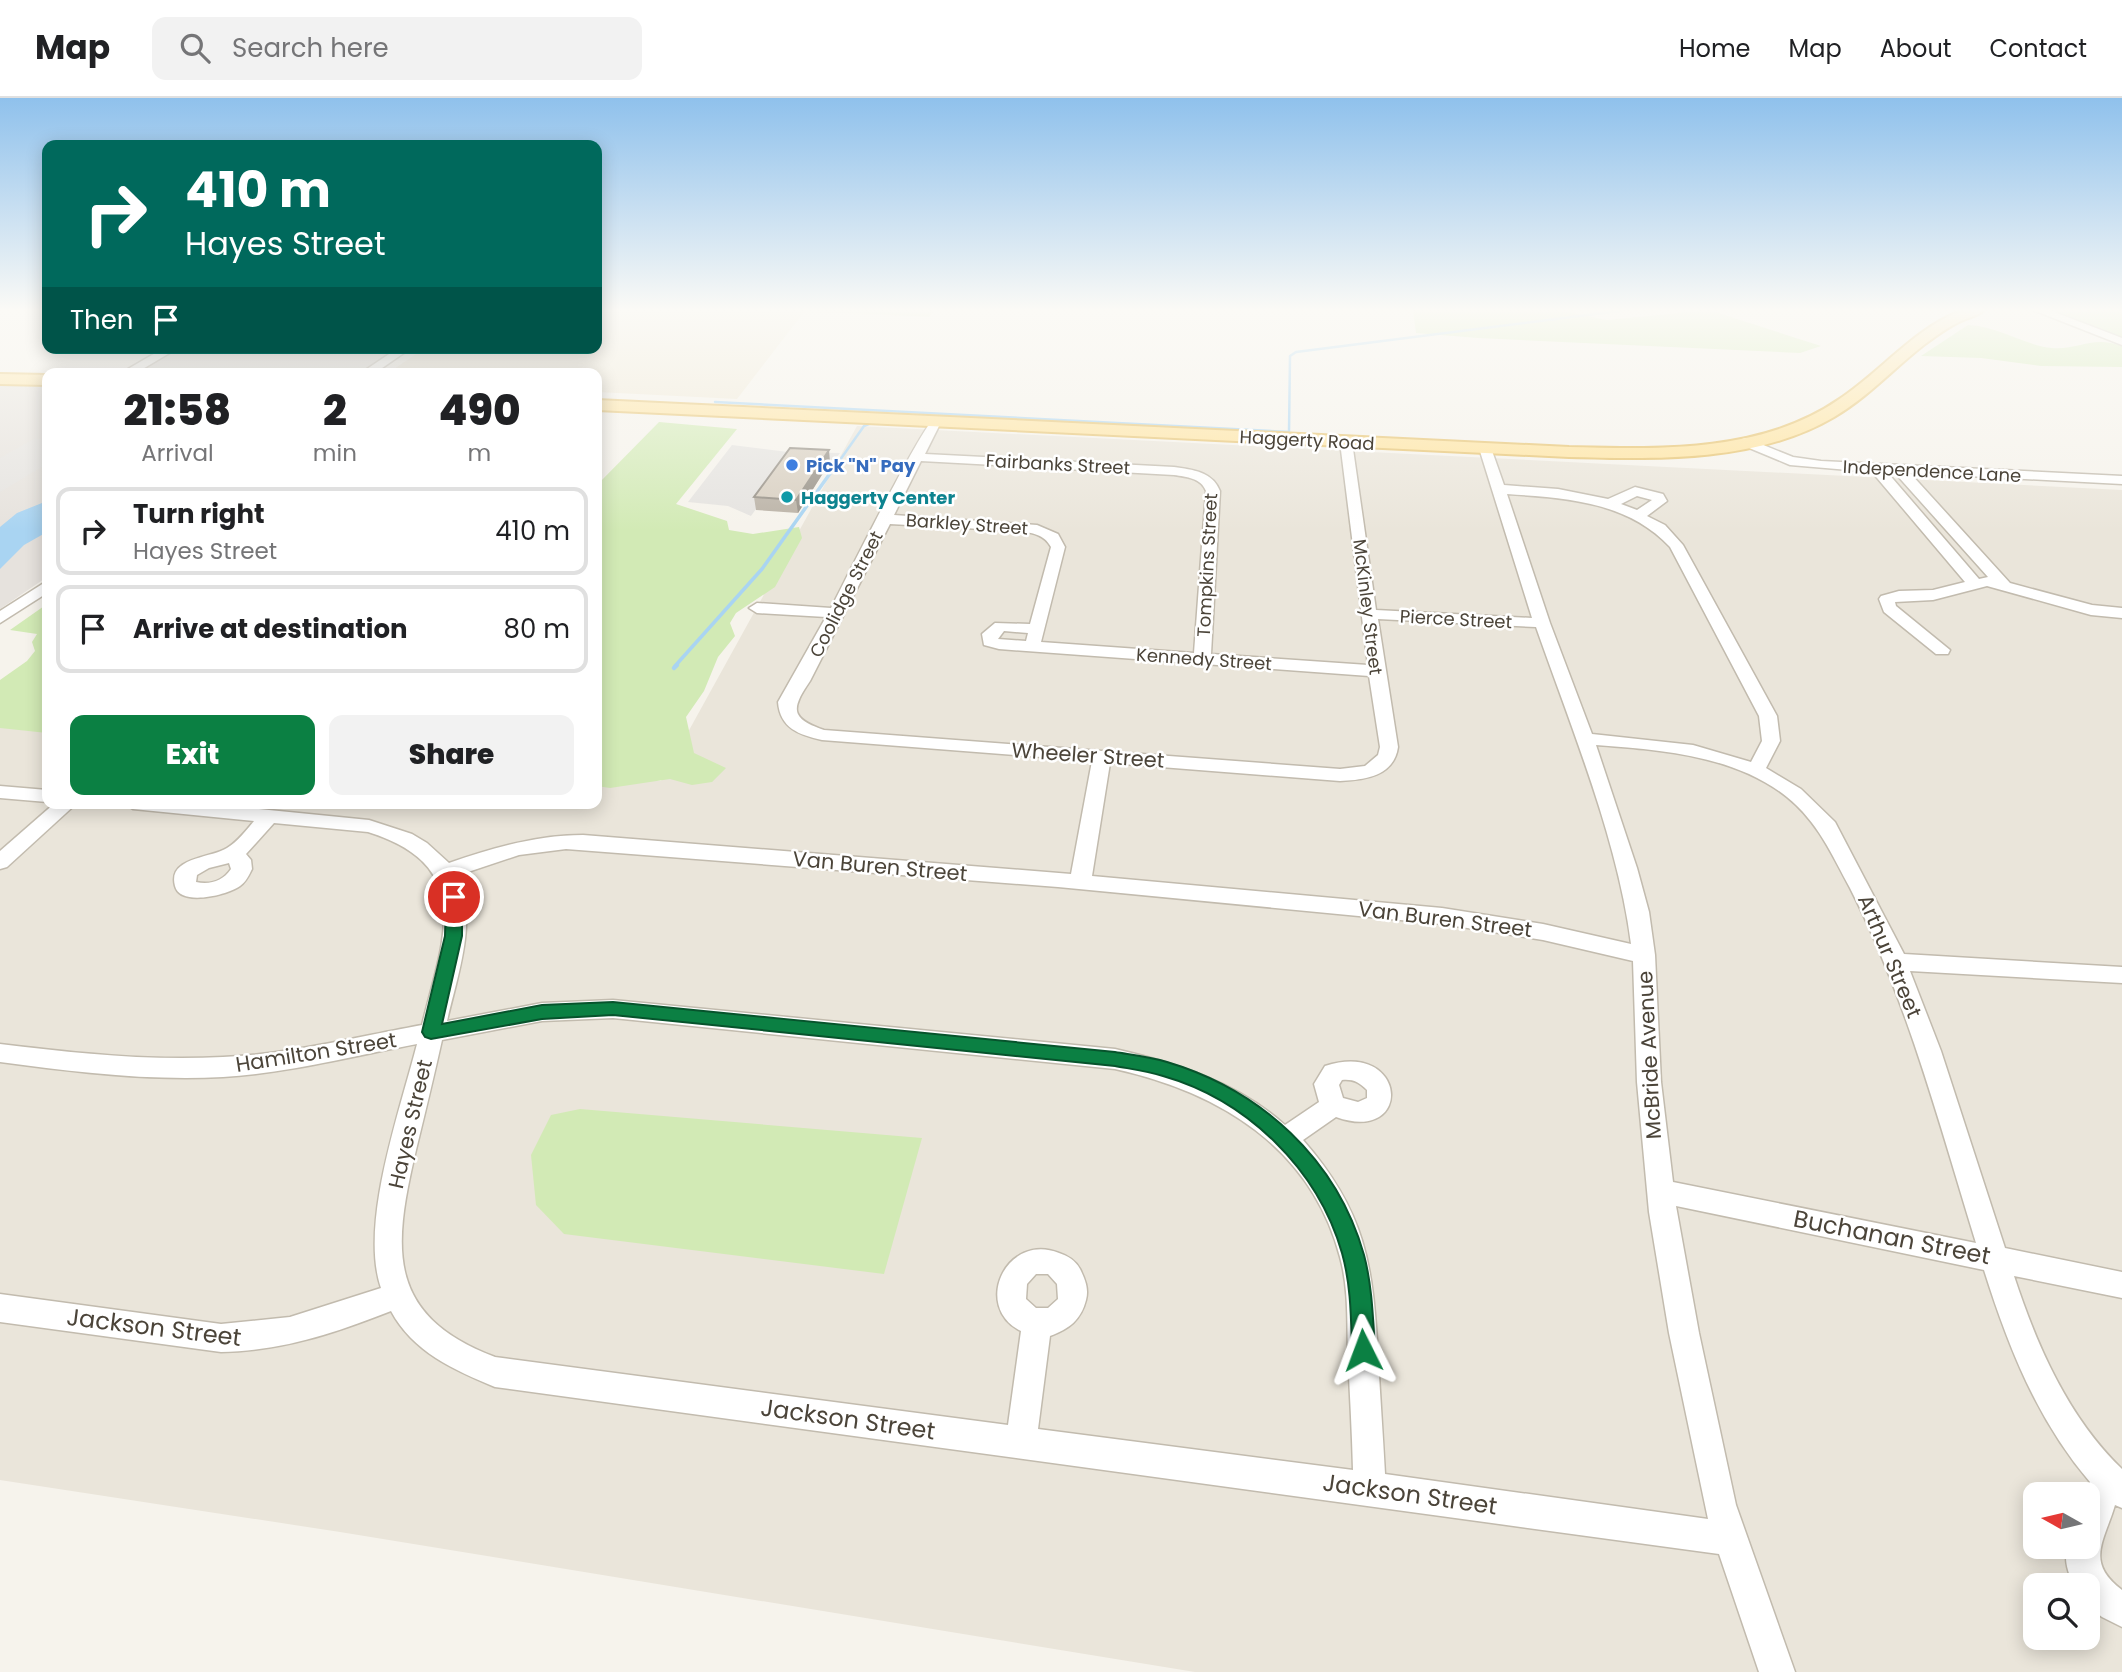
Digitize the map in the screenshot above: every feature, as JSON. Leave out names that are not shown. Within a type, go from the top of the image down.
[{"type":"main road","name":"Haggerty Road","points":[[602,405],[1485,449],[1643,452],[1697,449],[1746,442],[1800,427],[1843,406],[1871,383]]},
{"type":"street","name":"Coolidge Street","points":[[798,727],[788,715],[787,702],[801,681],[935,422]]},
{"type":"street","name":"McKinley Street","points":[[1346,442],[1389,753],[1377,767]]},
{"type":"street","name":"Independence Lane","points":[[1746,442],[1790,461],[2122,480]]},
{"type":"street","name":"McBride Avenue","points":[[1485,449],[1627,868],[1638,912],[1644,954],[1649,1082],[1661,1191],[1684,1333],[1730,1539],[1777,1672]]},
{"type":"street","name":"Fairbanks Street","points":[[916,457],[1171,470],[1200,477]]},
{"type":"street","points":[[1877,468],[1979,583]]},
{"type":"street","points":[[1899,469],[2004,585]]},
{"type":"street","name":"Tompkins Street","points":[[1200,477],[1211,484],[1213,491],[1202,659]]},
{"type":"street","points":[[1499,489],[1558,493],[1610,503],[1639,515],[1660,528],[1675,545],[1768,716],[1772,729],[1771,741],[1756,770],[1720,756],[1686,748],[1584,739]]},
{"type":"street","name":"Barkley Street","points":[[884,519],[1019,527],[1049,534],[1056,540],[1058,547],[1037,629]]},
{"type":"street","points":[[1942,650],[1890,609],[1887,599],[1933,595],[1979,583],[2004,585],[2091,610],[2122,613]]},
{"type":"street","points":[[0,618],[42,589]]},
{"type":"street","points":[[757,608],[835,613]]},
{"type":"street","name":"Pierce Street","points":[[1370,614],[1542,623]]},
{"type":"street","name":"Kennedy Street","points":[[1037,629],[1001,626],[990,634],[990,642],[1376,671]]},
{"type":"street","points":[[1032,647],[1037,629]]},
{"type":"street","name":"Wheeler Street","points":[[798,727],[822,735],[1340,775],[1359,774],[1377,767]]},
{"type":"street","points":[[1080,883],[1102,756]]},
{"type":"street","name":"Arthur Street","points":[[1756,770],[1794,793],[1828,827],[1840,845],[1896,962],[1929,1051],[2030,1360],[2056,1410],[2086,1453],[2115,1485]]},
{"type":"street","points":[[0,792],[42,796]]},
{"type":"street","points":[[0,862],[60,809]]},
{"type":"street","points":[[201,809],[352,823],[384,830],[422,848],[445,872]]},
{"type":"street","points":[[230,856],[270,815]]},
{"type":"street","name":"Van Buren Street","points":[[445,872],[519,848],[581,842],[1442,916],[1543,932],[1644,954]]},
{"type":"street","name":"Hayes Street","points":[[398,1295],[387,1257],[391,1211],[456,922],[454,897],[445,872]]},
{"type":"street","points":[[1896,962],[2122,975]]},
{"type":"street","name":"Hamilton Street","points":[[0,1053],[135,1068],[223,1067],[278,1061],[542,1012],[613,1009],[1115,1059],[1165,1069],[1206,1084],[1247,1107],[1286,1138],[1327,1192],[1344,1226],[1360,1294],[1370,1488]]},
{"type":"street","points":[[1286,1138],[1334,1104]]},
{"type":"street","name":"Buchanan Street","points":[[1661,1191],[2122,1285]]},
{"type":"street","name":"Jackson Street","points":[[0,1308],[222,1338],[255,1339],[294,1332],[331,1321],[398,1295],[412,1319],[435,1343],[462,1360],[495,1372],[1370,1488],[1730,1539]]},
{"type":"street","points":[[1021,1442],[1037,1322]]},
{"type":"street","points":[[2100,1516],[2115,1485]]},
{"type":"street","points":[[2082,1559],[2092,1584],[2109,1603],[2122,1610]]},
{"type":"shaded area","points":[[0,383],[42,384],[42,580],[0,609]]},
{"type":"shaded area","points":[[602,383],[749,383],[737,399],[602,392]]},
{"type":"shaded area","points":[[857,426],[2122,490],[2122,1672],[1195,1672],[340,1532],[0,1480],[0,724],[42,728],[42,809],[602,809],[602,775],[661,781]]},
{"type":"shaded area","points":[[34,439],[42,440],[42,467],[0,492],[0,458]]},
{"type":"shaded area","points":[[732,445],[788,452],[840,453],[833,462],[791,460],[751,516],[728,506],[688,502]]},
{"type":"green space","points":[[659,422],[737,429],[676,504],[727,521],[729,530],[753,534],[799,527],[802,538],[775,587],[736,613],[730,623],[735,636],[718,657],[704,691],[686,717],[694,753],[726,768],[712,782],[692,785],[670,779],[610,788],[602,787],[602,480]]},
{"type":"green space","points":[[42,608],[42,732],[0,728],[0,680],[27,661],[35,651],[32,642],[37,634],[10,630]]},
{"type":"green space","points":[[580,1109],[922,1138],[884,1274],[564,1234],[536,1205],[531,1155],[551,1115]]},
{"type":"water","points":[[42,503],[42,535],[24,545],[0,569],[0,527],[17,513]]},
{"type":"building","points":[[790,448],[829,450],[796,500],[754,497]]},
{"type":"waterway","points":[[715,402],[1289,432],[1290,383]]},
{"type":"waterway","points":[[835,467],[864,426],[871,423]]},
{"type":"waterway","points":[[675,666],[762,569],[836,465]]},
{"type":"waterway","points":[[674,668],[677,665]]},
{"type":"place","name":"Pick \"N\" Pay","points":[[792,465]]},
{"type":"place","name":"Haggerty Center","points":[[787,497]]},
{"type":"route","points":[[454,897],[456,922],[431,1032],[542,1012],[613,1009],[1115,1059],[1144,1063],[1206,1084],[1247,1107],[1286,1138],[1327,1192],[1344,1226],[1353,1256],[1360,1294],[1363,1350]]}]
